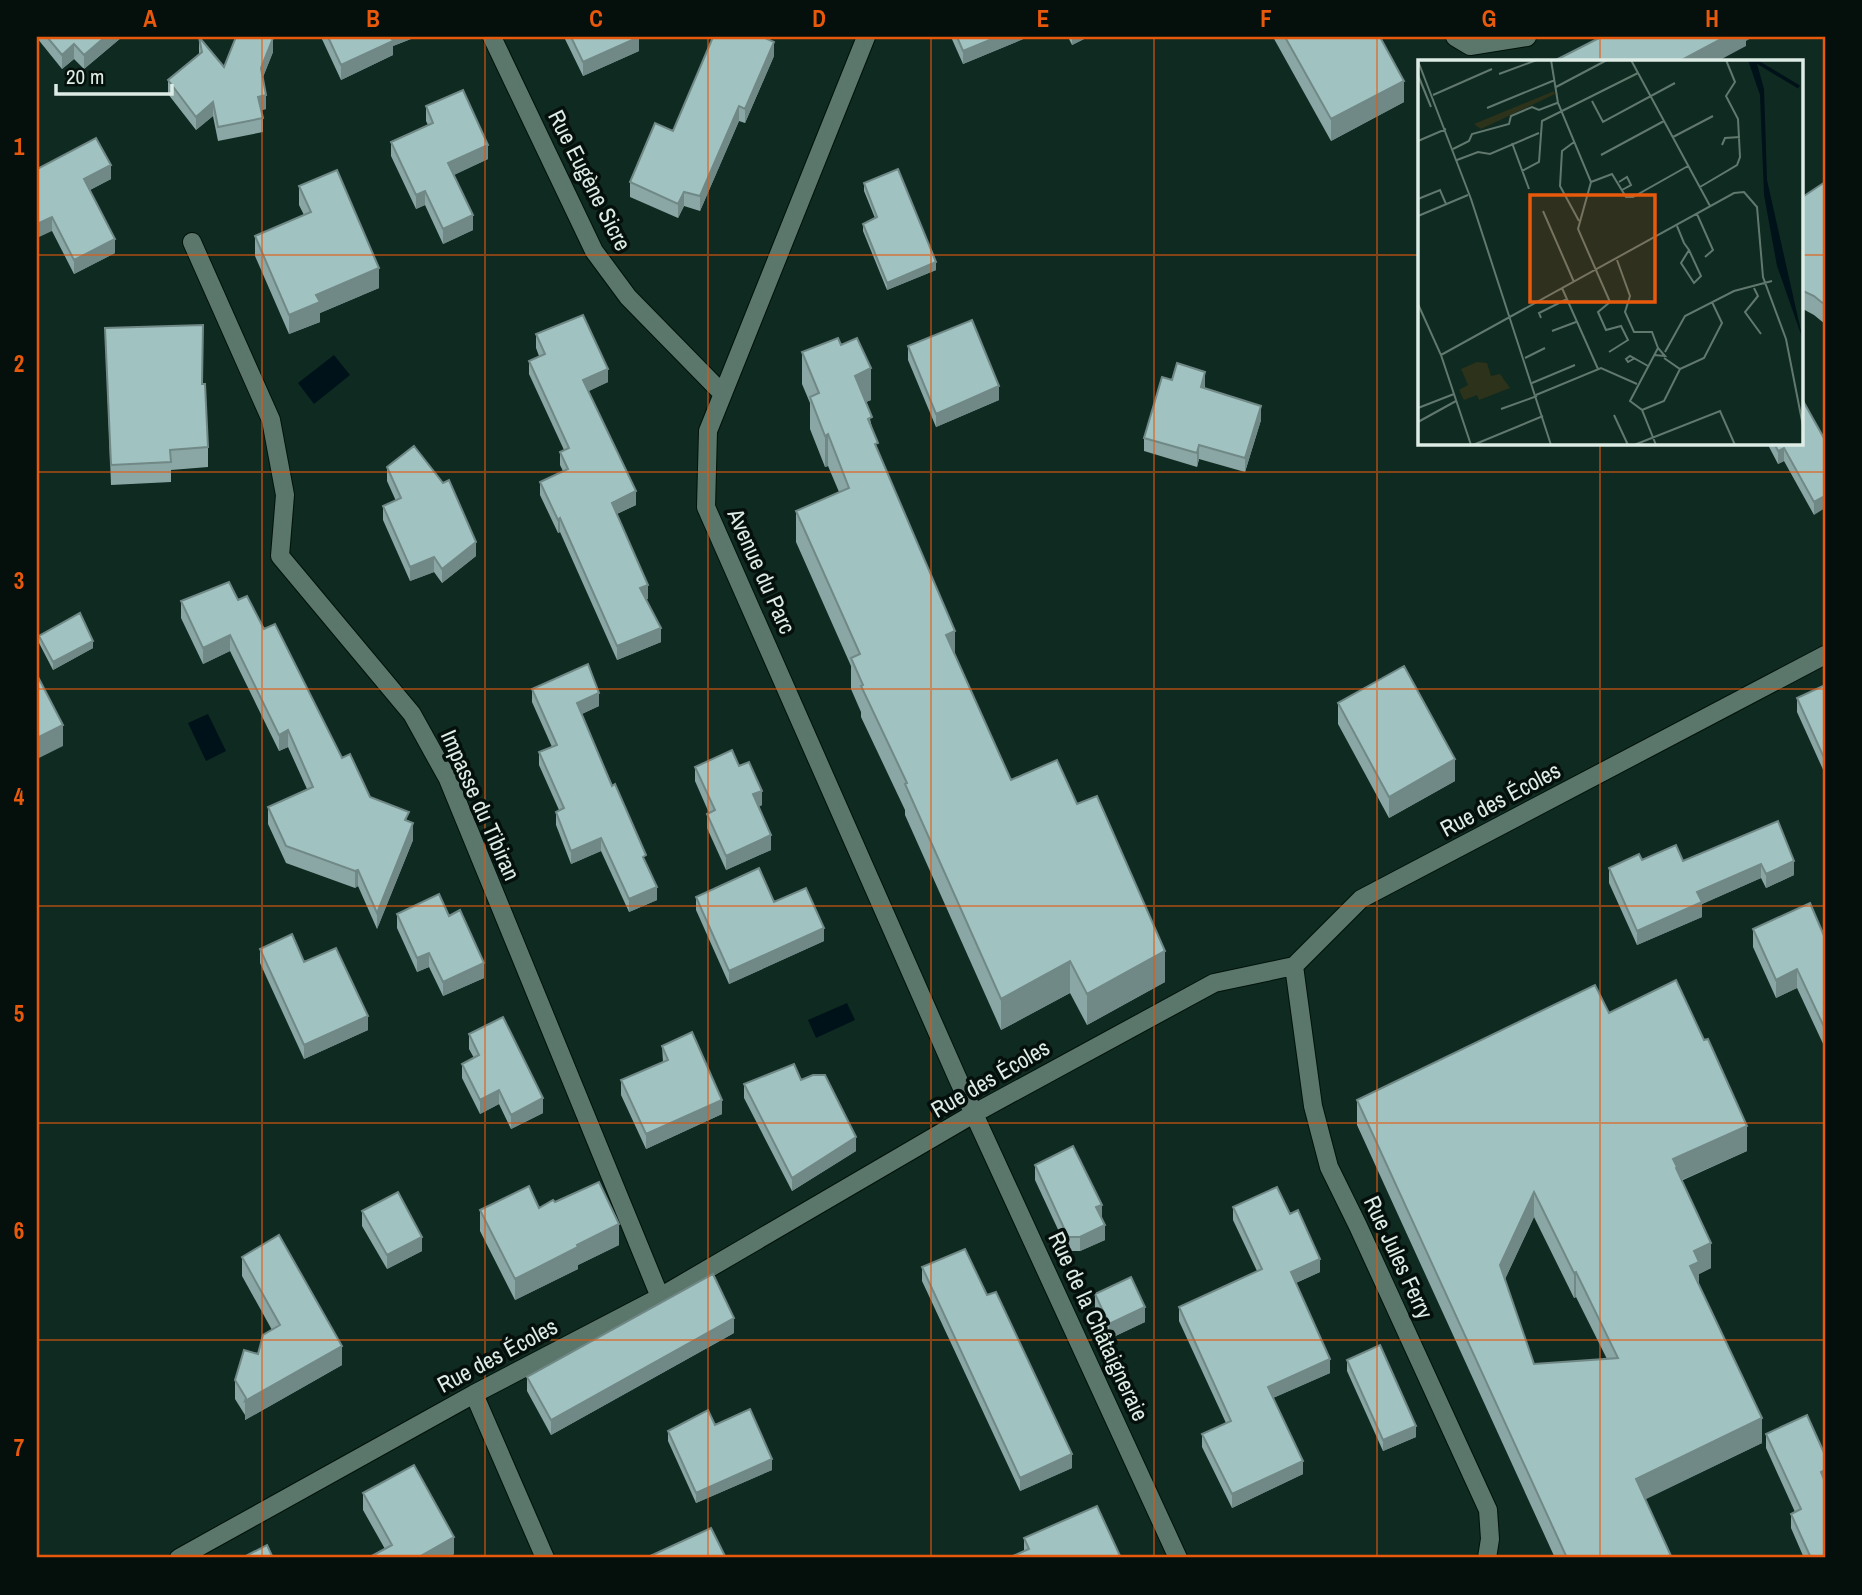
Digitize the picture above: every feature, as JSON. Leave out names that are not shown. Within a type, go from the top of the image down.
[{"type":"street","name":"Rue Eugène Sicre","points":[[492,37],[594,251],[628,297],[722,393]]},
{"type":"street","name":"Avenue du Parc","points":[[866,37],[708,430],[706,507],[975,1114]]},
{"type":"street","points":[[1455,37],[1470,46],[1527,37]]},
{"type":"street","name":"Impasse du Tibiran","points":[[192,242],[271,420],[285,495],[280,556],[412,714],[448,779],[660,1297]]},
{"type":"street","name":"Rue des Écoles","points":[[179,1558],[474,1394],[660,1297],[975,1114],[1214,983],[1294,966],[1361,899],[1825,655]]},
{"type":"street","name":"Rue Jules Ferry","points":[[1294,966],[1313,1106],[1329,1167],[1488,1510],[1490,1539],[1487,1558]]},
{"type":"street","name":"Rue de la Châtaigneraie","points":[[975,1114],[1178,1558]]},
{"type":"street","points":[[474,1394],[542,1557]]},
{"type":"shaded area","points":[[334,355],[350,375],[314,404],[298,383]]},
{"type":"shaded area","points":[[208,714],[226,751],[206,761],[188,723]]},
{"type":"shaded area","points":[[847,1003],[855,1020],[816,1038],[808,1020]]},
{"type":"building","points":[[47,37],[105,37],[84,55],[74,44],[62,55]]},
{"type":"building","points":[[199,37],[224,67],[236,37],[273,38],[261,68],[266,95],[258,97],[263,118],[218,127],[213,102],[196,117],[168,80],[202,52]]},
{"type":"building","points":[[328,37],[391,37],[393,41],[341,65]]},
{"type":"building","points":[[571,37],[639,37],[583,62]]},
{"type":"building","points":[[713,37],[763,37],[774,42],[745,109],[739,106],[700,196],[684,192],[678,204],[630,182],[655,123],[673,131]]},
{"type":"building","points":[[957,37],[997,37],[963,51]]},
{"type":"building","points":[[1285,37],[1380,37],[1404,81],[1331,119]]},
{"type":"building","points":[[1601,37],[1725,37],[1682,60],[1556,60]]},
{"type":"building","points":[[463,90],[488,145],[448,163],[473,215],[443,229],[425,191],[416,195],[391,142],[433,123],[426,106]]},
{"type":"building","points":[[96,138],[111,165],[84,179],[115,239],[74,260],[52,217],[37,224],[37,169]]},
{"type":"building","points":[[898,169],[936,262],[887,283],[863,224],[877,217],[864,183]]},
{"type":"building","points":[[337,170],[379,268],[316,295],[320,302],[289,315],[255,236],[311,212],[299,186]]},
{"type":"building","points":[[1825,182],[1825,305],[1802,290],[1802,197]]},
{"type":"building","points":[[583,315],[608,369],[583,380],[636,491],[612,503],[648,585],[640,588],[661,628],[617,646],[560,518],[558,520],[540,482],[568,469],[560,452],[569,448],[529,361],[545,354],[536,334]]},
{"type":"building","points":[[972,320],[999,386],[936,414],[908,346]]},
{"type":"building","points":[[203,325],[202,384],[205,384],[208,447],[170,450],[171,462],[111,465],[105,328]]},
{"type":"building","points":[[838,338],[841,345],[857,338],[871,368],[855,376],[872,417],[868,419],[878,443],[875,444],[955,631],[946,635],[1011,780],[1057,760],[1077,804],[1097,796],[1165,951],[1087,994],[1070,961],[1001,999],[905,784],[907,783],[861,686],[863,685],[851,658],[860,654],[796,511],[849,488],[810,397],[819,393],[802,352]]},
{"type":"building","points":[[1177,363],[1205,372],[1201,387],[1261,406],[1245,458],[1199,445],[1197,453],[1144,438],[1162,377],[1172,380]]},
{"type":"building","points":[[1802,399],[1825,440],[1825,496],[1814,502],[1784,448],[1778,451],[1774,444],[1802,444]]},
{"type":"building","points":[[414,446],[443,483],[449,480],[476,542],[442,569],[434,557],[410,567],[383,506],[401,498],[387,467]]},
{"type":"building","points":[[229,582],[238,600],[247,596],[264,629],[275,624],[342,758],[350,754],[370,797],[409,812],[405,820],[413,823],[377,913],[358,870],[286,846],[268,807],[313,787],[288,730],[279,735],[230,635],[203,648],[181,601]]},
{"type":"building","points":[[80,613],[93,641],[53,662],[39,636]]},
{"type":"building","points":[[588,664],[599,693],[577,703],[612,786],[615,784],[646,855],[643,857],[657,887],[629,899],[601,838],[571,851],[556,812],[564,808],[539,752],[557,745],[532,689]]},
{"type":"building","points":[[1404,666],[1455,759],[1389,797],[1338,703]]},
{"type":"building","points":[[37,675],[63,725],[37,738]]},
{"type":"building","points":[[1825,685],[1825,760],[1797,698]]},
{"type":"building","points":[[732,750],[739,766],[749,762],[762,791],[753,794],[771,835],[726,856],[707,814],[715,810],[695,767]]},
{"type":"building","points":[[1778,821],[1794,861],[1766,874],[1761,864],[1697,892],[1702,902],[1637,931],[1609,868],[1639,854],[1642,860],[1676,845],[1683,861]]},
{"type":"building","points":[[759,868],[774,902],[806,888],[824,928],[729,971],[696,897]]},
{"type":"building","points":[[439,894],[449,916],[460,910],[484,963],[443,982],[429,953],[417,958],[397,914]]},
{"type":"building","points":[[1810,903],[1825,938],[1825,1029],[1797,969],[1776,980],[1753,929]]},
{"type":"building","points":[[292,934],[304,962],[336,948],[368,1016],[304,1045],[260,949]]},
{"type":"building","points":[[1676,980],[1704,1040],[1708,1039],[1747,1126],[1673,1159],[1711,1243],[1694,1251],[1699,1262],[1690,1266],[1762,1418],[1636,1479],[1672,1558],[1567,1558],[1357,1100],[1595,985],[1609,1013]],"holes":[[[1534,1192],[1574,1273],[1576,1272],[1618,1358],[1534,1364],[1500,1265]]]},
{"type":"building","points":[[503,1017],[543,1098],[511,1115],[499,1090],[480,1100],[462,1064],[479,1055],[469,1034]]},
{"type":"building","points":[[692,1032],[722,1100],[646,1134],[621,1080],[668,1060],[662,1046]]},
{"type":"building","points":[[794,1064],[801,1080],[813,1075],[825,1075],[856,1137],[792,1178],[744,1084]]},
{"type":"building","points":[[1073,1146],[1102,1205],[1096,1207],[1105,1225],[1080,1237],[1068,1237],[1035,1165]]},
{"type":"building","points":[[599,1182],[619,1224],[515,1279],[480,1210],[529,1186],[539,1208]]},
{"type":"building","points":[[1277,1187],[1290,1214],[1298,1210],[1320,1259],[1291,1272],[1330,1359],[1268,1387],[1303,1461],[1232,1494],[1202,1434],[1231,1421],[1179,1307],[1262,1269],[1233,1207]]},
{"type":"building","points":[[398,1192],[422,1237],[387,1255],[362,1211]]},
{"type":"building","points":[[279,1235],[342,1346],[245,1401],[246,1398],[235,1380],[244,1350],[258,1354],[263,1335],[280,1325],[242,1257]]},
{"type":"building","points":[[965,1249],[987,1295],[996,1292],[1072,1454],[1020,1478],[922,1267]]},
{"type":"building","points":[[713,1274],[734,1318],[551,1420],[527,1377]]},
{"type":"building","points":[[1131,1277],[1145,1307],[1109,1324],[1095,1294]]},
{"type":"building","points":[[1380,1345],[1416,1426],[1383,1440],[1347,1360]]},
{"type":"building","points":[[750,1409],[772,1459],[696,1493],[668,1431],[708,1410],[715,1425]]},
{"type":"building","points":[[1807,1415],[1825,1455],[1825,1470],[1821,1472],[1825,1482],[1825,1557],[1822,1558],[1811,1558],[1791,1514],[1801,1509],[1766,1434]]},
{"type":"building","points":[[414,1465],[454,1537],[417,1558],[368,1558],[392,1545],[363,1493]]},
{"type":"building","points":[[1097,1506],[1121,1558],[1008,1558],[1029,1549],[1024,1538]]},
{"type":"building","points":[[711,1528],[726,1558],[650,1556]]},
{"type":"building","points":[[267,1545],[273,1558],[242,1558]]}]
